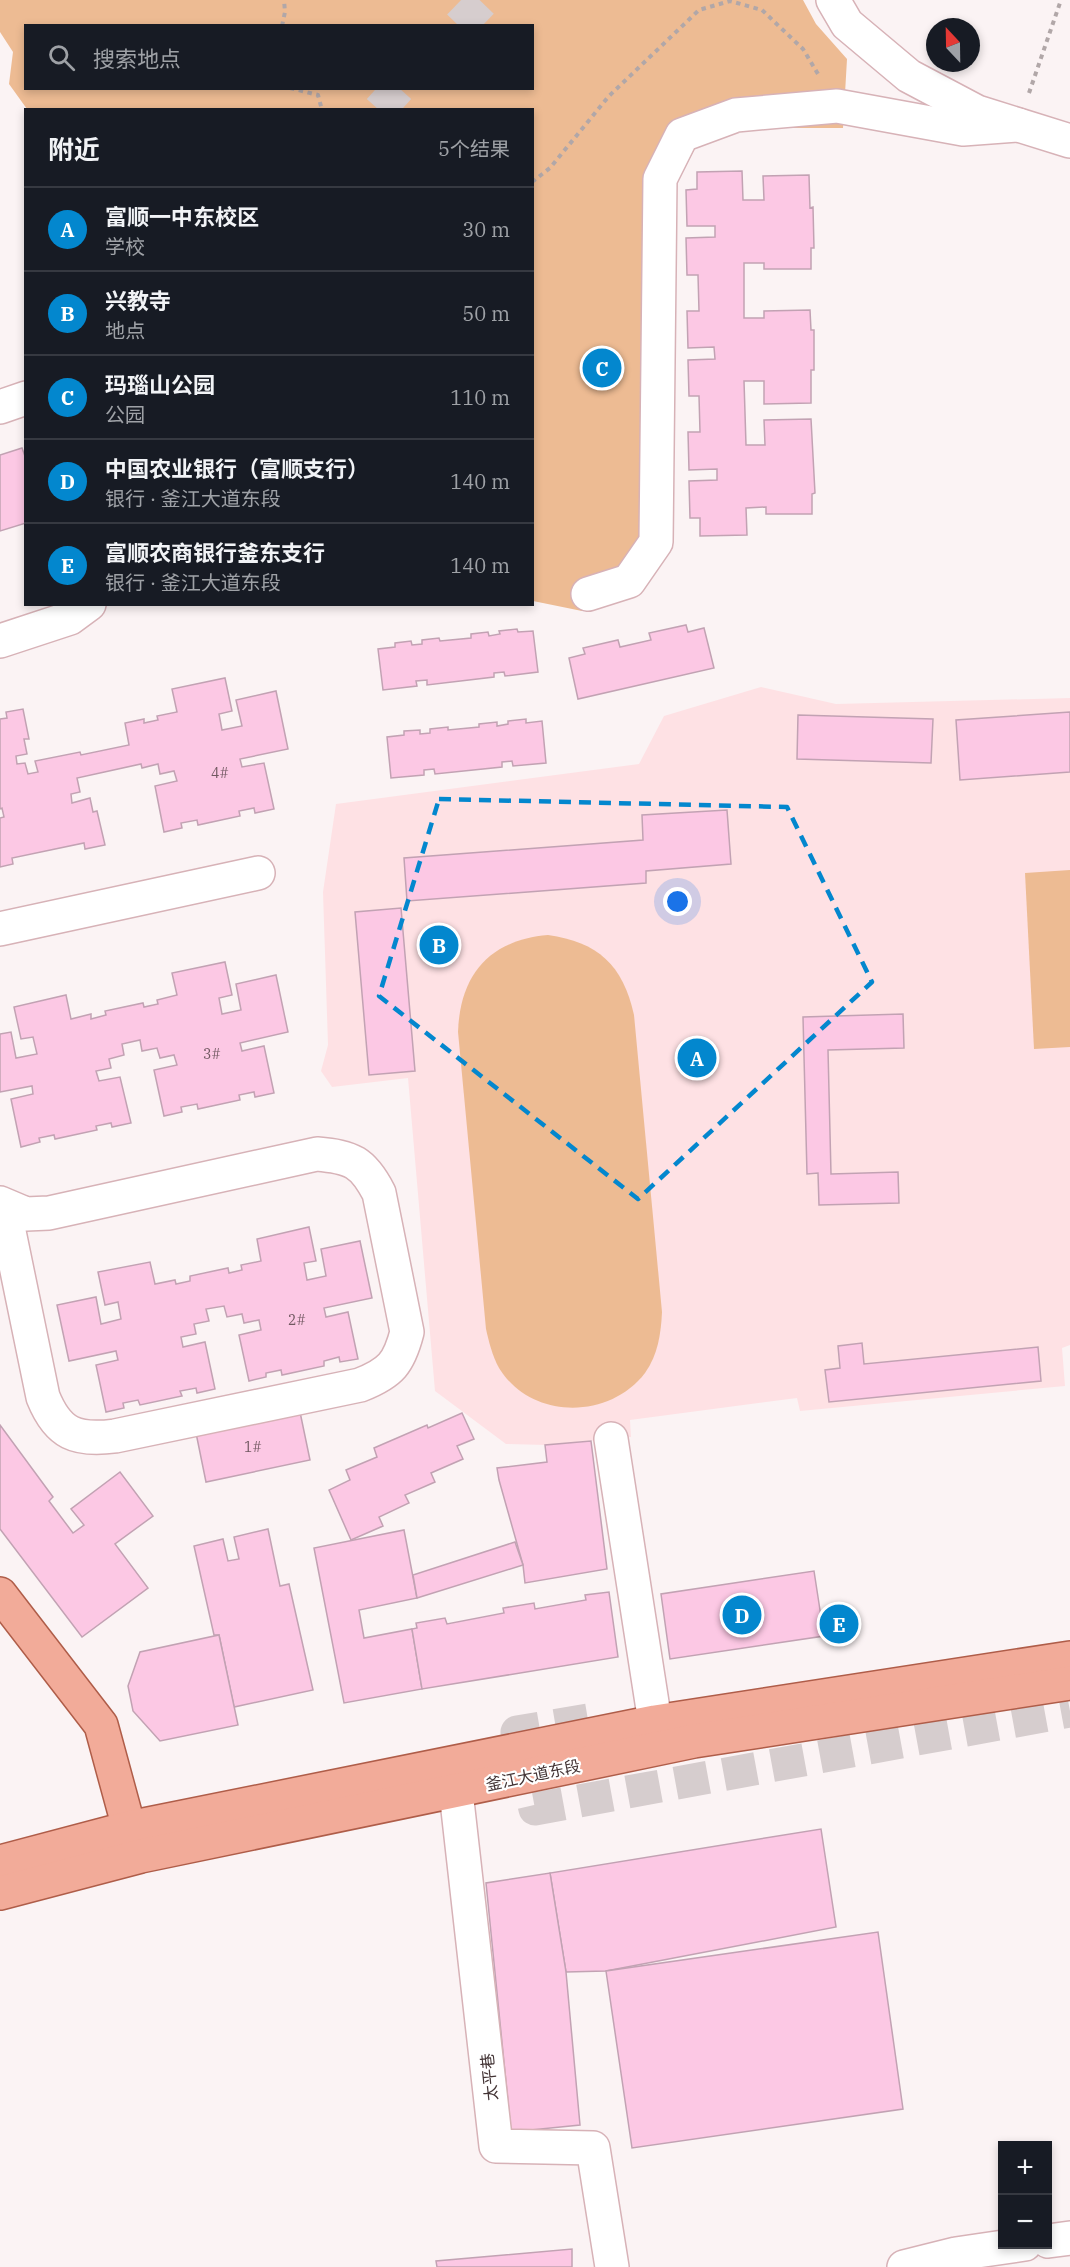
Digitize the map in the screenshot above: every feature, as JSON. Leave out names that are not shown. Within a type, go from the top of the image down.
[{"type":"main road","points":[[0,1594],[101,1725],[129,1828]]},
{"type":"main road","name":"釜江大道东段","points":[[0,1862],[129,1828],[655,1722],[1070,1658]]},
{"type":"main road","name":"釜江大道东段","points":[[0,1893],[141,1856],[694,1741],[1070,1683]]},
{"type":"street","points":[[833,0],[847,24],[909,76],[977,112],[1070,141]]},
{"type":"street","points":[[588,594],[629,581],[657,542],[660,179],[682,135],[736,116],[837,106],[963,129],[1018,125]]},
{"type":"street","points":[[0,407],[24,399]]},
{"type":"street","points":[[0,641],[70,618],[85,606]]},
{"type":"street","points":[[0,929],[258,873]]},
{"type":"street","points":[[317,1154],[338,1156],[355,1161],[369,1174],[379,1193],[407,1332],[402,1349],[395,1364],[381,1377],[360,1385],[115,1436],[82,1438],[64,1429],[52,1417],[43,1396],[6,1217],[0,1203],[26,1214],[49,1213],[317,1154]]},
{"type":"street","points":[[16,1266],[18,1250],[24,1236],[33,1223],[49,1213]]},
{"type":"street","points":[[611,1439],[655,1722]]},
{"type":"street","name":"太平巷","points":[[456,1792],[496,2146],[593,2148],[612,2267]]},
{"type":"street","points":[[1052,2240],[1070,2238]]},
{"type":"street","points":[[904,2267],[956,2254],[998,2248]]},
{"type":"path","points":[[282,24],[284,0]]},
{"type":"path","points":[[1018,125],[1061,0]]},
{"type":"path","points":[[534,180],[550,168],[609,96],[699,10],[730,1],[762,10],[795,41],[837,106]]},
{"type":"path","points":[[298,90],[318,95],[321,108]]},
{"type":"highlighted area","points":[[439,799],[787,807],[872,982],[638,1199],[379,996]]},
{"type":"shaded area","points":[[0,0],[803,0],[816,24],[847,59],[843,128],[743,128],[698,143],[674,188],[671,548],[636,595],[582,611],[534,601],[534,108],[26,108],[9,84],[13,52],[0,32]]},
{"type":"shaded area","points":[[761,687],[836,704],[1070,698],[1070,1345],[1062,1348],[1065,1386],[800,1411],[797,1398],[630,1420],[631,1437],[546,1445],[506,1444],[435,1391],[408,1078],[332,1087],[321,1071],[328,1045],[323,892],[336,804],[639,764],[664,716]]},
{"type":"shaded area","points":[[1070,870],[1070,1047],[1034,1049],[1025,873]]},
{"type":"shaded area","points":[[548,935],[581,943],[606,959],[623,982],[629,997],[634,1015],[662,1312],[658,1344],[645,1373],[630,1388],[612,1399],[591,1406],[570,1408],[550,1405],[530,1397],[513,1385],[499,1368],[491,1348],[486,1329],[458,1032],[465,993],[472,977],[482,964],[510,944]]},
{"type":"building","points":[[742,171],[743,200],[764,200],[763,176],[809,175],[810,208],[813,207],[814,248],[811,248],[811,269],[764,269],[764,263],[744,263],[744,318],[764,318],[764,311],[810,310],[811,330],[814,330],[811,403],[764,404],[764,381],[744,381],[746,445],[765,445],[764,420],[811,419],[815,493],[812,494],[812,514],[766,514],[766,507],[746,508],[747,535],[700,536],[700,518],[690,518],[689,481],[717,480],[717,469],[689,470],[688,432],[700,432],[699,396],[689,396],[688,360],[715,359],[714,347],[688,348],[687,311],[699,311],[698,275],[687,275],[686,238],[715,237],[715,226],[687,226],[686,190],[697,189],[697,172]]},
{"type":"building","points":[[22,448],[24,454],[24,524],[0,531],[0,455]]},
{"type":"building","points":[[686,625],[688,632],[704,628],[714,668],[578,699],[569,658],[585,654],[583,648],[618,640],[620,647],[651,640],[649,633]]},
{"type":"building","points":[[517,629],[518,632],[533,631],[538,672],[505,676],[504,672],[494,673],[494,677],[427,685],[427,680],[416,681],[417,686],[383,690],[378,649],[395,647],[395,643],[411,641],[412,645],[422,644],[422,640],[471,638],[471,634],[488,632],[489,636],[500,634],[499,631]]},
{"type":"building","points":[[225,678],[232,711],[219,714],[222,730],[242,726],[236,700],[276,691],[288,749],[240,759],[242,767],[264,763],[274,809],[255,813],[254,808],[239,811],[240,816],[198,825],[197,820],[181,823],[182,828],[164,832],[155,786],[177,781],[174,771],[160,774],[158,764],[142,768],[141,764],[77,778],[80,792],[71,794],[72,803],[90,798],[93,812],[97,811],[105,845],[85,849],[84,843],[12,858],[13,864],[0,867],[0,818],[4,817],[2,808],[0,809],[0,719],[7,718],[6,712],[23,709],[29,739],[24,739],[27,754],[16,756],[17,764],[25,763],[28,774],[38,772],[35,761],[80,752],[81,755],[129,745],[125,723],[144,719],[144,723],[158,720],[157,716],[177,712],[172,689]]},
{"type":"building","points":[[1070,712],[1070,772],[960,780],[956,720]]},
{"type":"building","points":[[798,715],[933,719],[931,763],[797,759]]},
{"type":"building","points":[[526,719],[526,723],[542,721],[546,763],[513,766],[512,761],[502,762],[502,767],[435,774],[434,769],[424,770],[424,775],[391,778],[387,737],[404,735],[404,731],[420,730],[420,734],[430,733],[430,729],[479,727],[479,724],[497,722],[497,726],[508,724],[508,721]]},
{"type":"building","points":[[727,810],[731,864],[646,871],[646,883],[407,901],[404,858],[643,840],[642,815]]},
{"type":"building","points":[[401,908],[415,1071],[369,1075],[355,912]]},
{"type":"building","points":[[225,962],[232,995],[219,998],[222,1014],[241,1010],[236,984],[276,975],[288,1032],[240,1043],[242,1051],[264,1046],[274,1093],[255,1097],[254,1092],[239,1095],[240,1100],[198,1109],[197,1104],[181,1107],[182,1112],[164,1116],[154,1070],[177,1065],[174,1055],[160,1058],[157,1048],[142,1051],[140,1040],[122,1044],[124,1055],[109,1059],[111,1068],[96,1071],[99,1081],[120,1077],[131,1123],[112,1127],[111,1123],[96,1126],[97,1130],[55,1139],[54,1135],[39,1138],[40,1142],[21,1147],[11,1099],[33,1094],[32,1086],[0,1092],[0,1034],[11,1032],[16,1058],[37,1054],[33,1037],[21,1039],[14,1007],[66,995],[71,1019],[91,1014],[91,1019],[106,1015],[105,1011],[143,1003],[144,1007],[158,1004],[157,1000],[177,995],[172,973]]},
{"type":"building","points":[[903,1014],[904,1048],[828,1050],[831,1174],[898,1172],[899,1203],[819,1205],[818,1173],[807,1174],[803,1017]]},
{"type":"building","points":[[309,1227],[316,1261],[304,1263],[307,1280],[326,1276],[321,1249],[360,1241],[372,1298],[324,1308],[326,1317],[348,1312],[358,1359],[340,1362],[339,1357],[324,1361],[324,1366],[282,1375],[281,1370],[266,1373],[266,1377],[249,1381],[239,1335],[261,1330],[259,1320],[244,1323],[242,1314],[227,1317],[224,1306],[206,1309],[209,1321],[194,1324],[196,1334],[181,1337],[183,1347],[205,1342],[215,1389],[197,1393],[196,1388],[180,1391],[182,1396],[140,1405],[138,1400],[123,1403],[124,1408],[106,1412],[96,1365],[118,1360],[116,1351],[69,1361],[57,1305],[96,1297],[101,1324],[121,1319],[118,1302],[105,1305],[98,1272],[150,1262],[155,1284],[175,1280],[176,1284],[190,1281],[190,1276],[228,1268],[229,1273],[242,1270],[241,1265],[261,1261],[257,1239]]},
{"type":"building","points":[[862,1343],[864,1364],[1038,1347],[1041,1381],[829,1402],[825,1370],[840,1368],[838,1346]]},
{"type":"building","points":[[300,1412],[310,1460],[206,1482],[196,1433]]},
{"type":"building","points":[[462,1413],[474,1439],[457,1446],[463,1459],[431,1473],[435,1482],[405,1495],[409,1503],[379,1517],[383,1526],[351,1540],[329,1490],[350,1480],[346,1470],[377,1457],[374,1448]]},
{"type":"building","points":[[0,1425],[53,1497],[49,1501],[73,1533],[84,1525],[71,1509],[120,1472],[153,1516],[115,1544],[148,1588],[82,1637],[0,1529]]},
{"type":"building","points":[[591,1441],[607,1569],[525,1583],[523,1565],[497,1468],[547,1462],[545,1445]]},
{"type":"building","points":[[268,1529],[280,1586],[289,1584],[313,1690],[234,1707],[219,1635],[214,1635],[194,1546],[223,1539],[228,1561],[239,1559],[234,1537]]},
{"type":"building","points":[[404,1530],[417,1598],[359,1610],[364,1638],[412,1629],[422,1689],[344,1703],[314,1548]]},
{"type":"building","points":[[515,1542],[523,1565],[417,1598],[413,1575]]},
{"type":"building","points":[[814,1571],[824,1636],[670,1659],[661,1594]]},
{"type":"building","points":[[609,1592],[618,1657],[422,1689],[412,1629],[417,1628],[416,1623],[445,1618],[447,1624],[504,1613],[503,1608],[534,1603],[535,1609],[586,1600],[585,1595]]},
{"type":"building","points":[[219,1635],[238,1725],[160,1741],[133,1711],[128,1686],[140,1652]]},
{"type":"building","points":[[821,1829],[836,1927],[606,1971],[566,1972],[550,1873]]},
{"type":"building","points":[[550,1873],[566,1972],[580,2125],[511,2132],[486,1883]]},
{"type":"building","points":[[878,1932],[903,2109],[632,2148],[606,1971]]},
{"type":"building","points":[[572,2249],[572,2267],[437,2267],[436,2261]]},
{"type":"tunnel","points":[[461,24],[484,0]]},
{"type":"tunnel","points":[[381,108],[397,90]]},
{"type":"tunnel","points":[[588,1720],[517,1732],[535,1809],[1070,1711]]},
{"type":"place","name":"玛瑙山公园","points":[[602,368]]},
{"type":"place","name":"兴教寺","points":[[439,945]]},
{"type":"place","name":"富顺一中东校区","points":[[697,1058]]},
{"type":"place","name":"中国农业银行（富顺支行）","points":[[742,1615]]},
{"type":"place","name":"富顺农商银行釜东支行","points":[[839,1624]]}]
